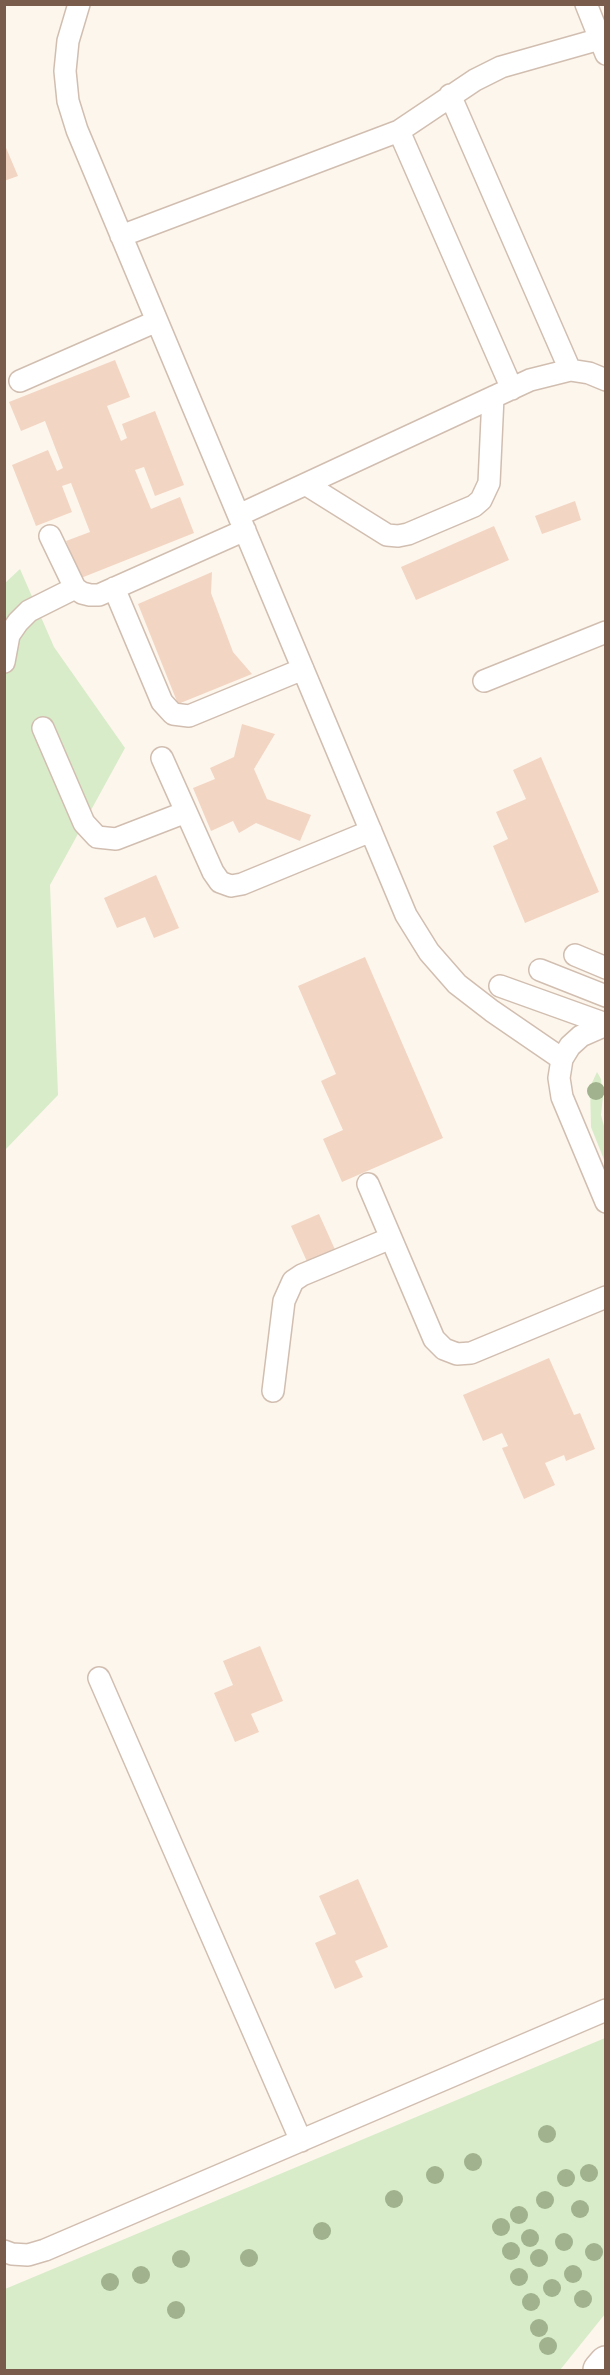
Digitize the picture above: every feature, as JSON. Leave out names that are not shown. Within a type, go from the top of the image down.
[{"type":"street","points":[[600,2370],[606,2363]]},
{"type":"lane","points":[[79,4],[68,41],[65,71],[68,101],[77,130],[406,915],[429,952],[458,984],[492,1011],[562,1059]]},
{"type":"lane","points":[[121,236],[399,131],[450,95],[501,67],[603,47],[586,4]]},
{"type":"lane","points":[[450,95],[570,370]]},
{"type":"lane","points":[[307,485],[387,535],[398,536],[408,534],[474,506],[481,500],[489,483],[503,393],[399,131]]},
{"type":"lane","points":[[20,381],[157,321]]},
{"type":"lane","points":[[50,536],[75,588],[82,593],[99,595],[242,523],[307,485],[530,380],[570,370],[589,373],[606,380]]},
{"type":"lane","points":[[4,662],[9,635],[18,622],[29,611],[75,588]]},
{"type":"lane","points":[[114,588],[162,702],[173,714],[189,716],[303,669]]},
{"type":"lane","points":[[484,681],[606,632]]},
{"type":"lane","points":[[43,728],[84,823],[97,837],[116,839],[186,812]]},
{"type":"lane","points":[[162,758],[213,872],[220,882],[231,886],[242,884],[371,831]]},
{"type":"lane","points":[[575,956],[606,968]]},
{"type":"lane","points":[[540,970],[606,996]]},
{"type":"lane","points":[[500,986],[606,1024]]},
{"type":"lane","points":[[606,1024],[581,1036],[570,1046],[562,1059],[559,1078],[562,1097],[606,1202]]},
{"type":"lane","points":[[368,1184],[434,1339],[444,1349],[457,1354],[471,1353],[606,1297]]},
{"type":"lane","points":[[273,1391],[284,1301],[293,1281],[302,1275],[391,1238]]},
{"type":"lane","points":[[99,1678],[301,2141]]},
{"type":"lane","points":[[4,2251],[28,2255],[45,2250],[606,2010]]},
{"type":"green space","points":[[20,569],[54,647],[125,748],[50,885],[58,1095],[5,1150],[4,584]]},
{"type":"green space","points":[[597,1072],[601,1079],[603,1096],[601,1115],[605,1130],[605,1162],[591,1127],[590,1087]]},
{"type":"green space","points":[[605,2038],[605,2314],[560,2370],[5,2370],[5,2289]]},
{"type":"building","points":[[4,143],[18,176],[4,181]]},
{"type":"building","points":[[115,360],[130,397],[107,406],[121,441],[127,438],[122,424],[155,411],[184,485],[155,496],[144,467],[135,470],[151,509],[180,497],[194,533],[81,578],[66,541],[90,532],[71,483],[62,486],[72,512],[36,526],[12,465],[48,450],[57,471],[63,468],[45,421],[21,431],[9,402]]},
{"type":"building","points":[[575,501],[581,520],[542,534],[535,516]]},
{"type":"building","points":[[494,526],[509,560],[416,600],[401,567]]},
{"type":"building","points":[[212,572],[211,593],[233,652],[252,674],[178,704],[138,604]]},
{"type":"building","points":[[242,724],[275,734],[254,769],[267,799],[311,815],[300,841],[256,823],[239,833],[233,821],[211,831],[193,788],[215,779],[210,768],[234,757]]},
{"type":"building","points":[[541,757],[599,892],[525,923],[493,846],[508,839],[496,812],[526,799],[513,770]]},
{"type":"building","points":[[156,875],[179,928],[154,938],[145,917],[117,928],[104,898]]},
{"type":"building","points":[[365,957],[443,1138],[342,1182],[323,1139],[343,1130],[321,1081],[336,1074],[298,986]]},
{"type":"building","points":[[319,1214],[337,1254],[309,1266],[291,1226]]},
{"type":"building","points":[[549,1358],[574,1415],[580,1413],[595,1449],[566,1461],[564,1455],[545,1463],[555,1485],[524,1499],[502,1448],[508,1446],[502,1433],[483,1441],[463,1395]]},
{"type":"building","points":[[260,1646],[283,1701],[251,1714],[259,1732],[235,1742],[214,1693],[233,1685],[223,1661]]},
{"type":"building","points":[[358,1879],[388,1947],[355,1961],[363,1977],[335,1989],[315,1943],[336,1934],[319,1896]]}]
